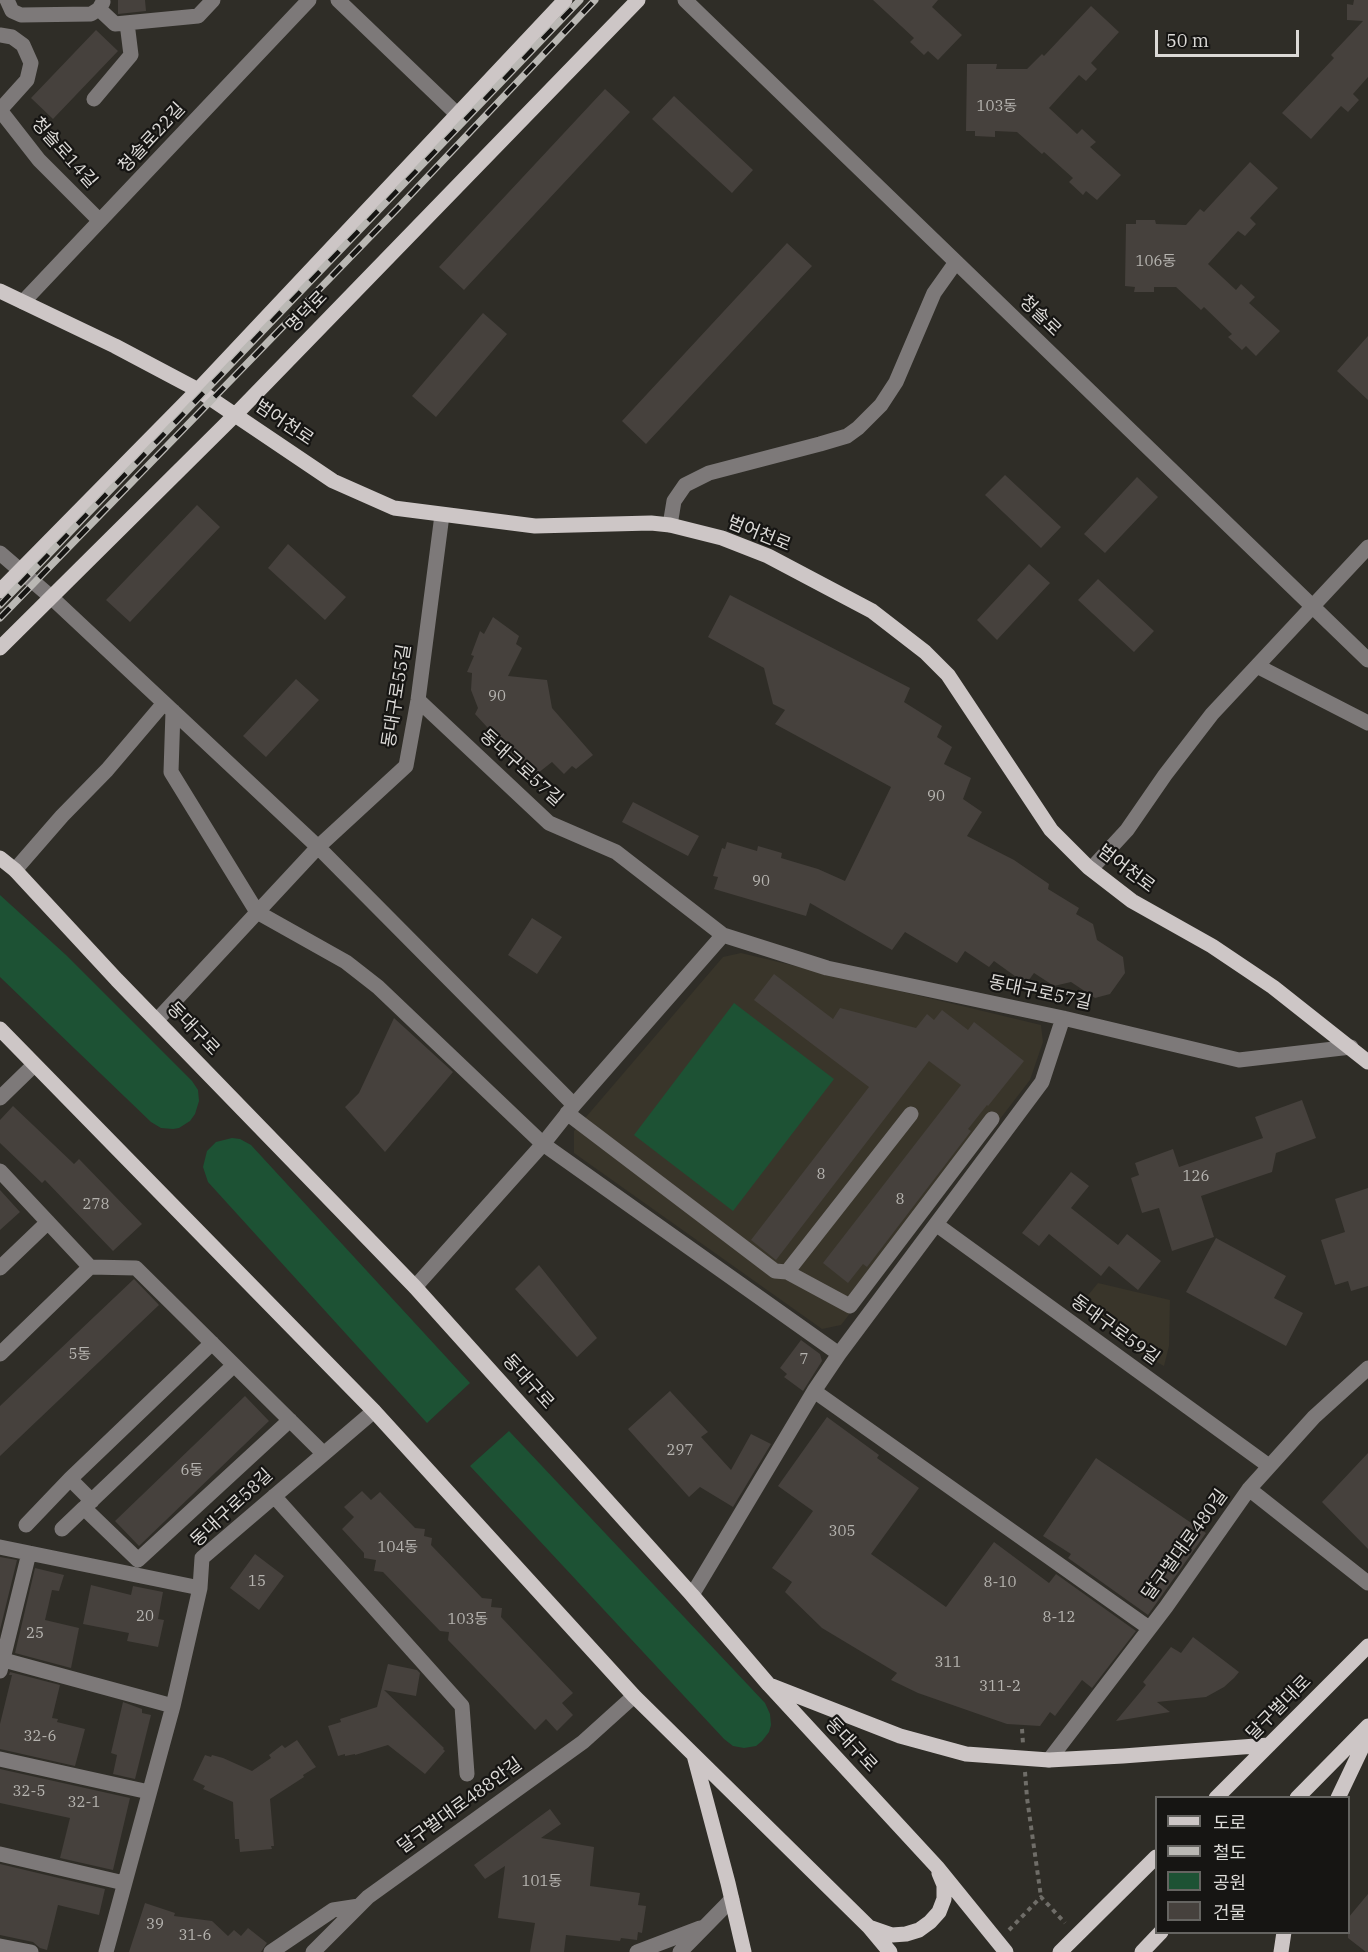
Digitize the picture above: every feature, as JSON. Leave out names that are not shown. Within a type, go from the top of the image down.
[{"type":"main road","name":"명덕로","points":[[0,591],[198,390],[566,0]]},
{"type":"main road","name":"명덕로","points":[[0,648],[236,414],[638,0]]},
{"type":"main road","name":"범어천로","points":[[0,291],[115,346],[198,390],[333,481],[394,508],[535,526],[651,523],[670,525],[722,538],[768,556],[872,611],[925,652],[948,675],[1051,830],[1091,869],[1132,901],[1212,945],[1265,981],[1368,1062]]},
{"type":"main road","name":"동대구로","points":[[0,858],[15,870],[416,1287],[692,1595],[769,1685],[937,1867],[1001,1947]]},
{"type":"main road","points":[[0,1029],[374,1411],[634,1696],[869,1927],[890,1952]]},
{"type":"main road","name":"달구벌대로","points":[[1217,1796],[1368,1646]]},
{"type":"main road","points":[[769,1685],[900,1736],[966,1754],[1049,1760],[1269,1745]]},
{"type":"main road","points":[[1298,1796],[1368,1726]]},
{"type":"main road","points":[[1338,1796],[1368,1735]]},
{"type":"main road","points":[[694,1755],[744,1952]]},
{"type":"main road","points":[[1060,1952],[1155,1858]]},
{"type":"main road","points":[[869,1927],[892,1935],[906,1934],[919,1930],[930,1922],[939,1912],[944,1899],[944,1885],[937,1867]]},
{"type":"main road","points":[[1142,1952],[1159,1934]]},
{"type":"main road","points":[[1281,1952],[1284,1934]]},
{"type":"street","points":[[7,0],[12,11],[21,15],[91,14],[101,5],[115,24],[198,16],[213,0]]},
{"type":"street","name":"청솔로22길","points":[[23,302],[309,0]]},
{"type":"street","points":[[338,0],[458,115]]},
{"type":"street","name":"청솔로","points":[[685,0],[1368,660]]},
{"type":"street","points":[[94,99],[131,55],[127,23]]},
{"type":"street","points":[[0,35],[12,37],[23,45],[31,63],[27,80],[0,110]]},
{"type":"street","name":"청솔로14길","points":[[0,110],[39,160],[100,221]]},
{"type":"street","points":[[670,525],[674,501],[685,485],[709,473],[847,436],[858,428],[880,405],[896,382],[934,292],[956,262]]},
{"type":"street","name":"동대구로55길","points":[[157,1020],[318,846],[406,766],[418,700],[442,515]]},
{"type":"street","points":[[1091,869],[1127,830],[1165,775],[1212,714],[1368,547]]},
{"type":"street","points":[[0,553],[51,597],[318,846],[570,1109],[775,1271],[787,1272],[850,1306],[992,1119]]},
{"type":"street","points":[[1257,666],[1368,723]]},
{"type":"street","name":"동대구로57길","points":[[418,700],[549,822],[616,852],[723,935],[827,968],[1063,1018],[1239,1060],[1351,1047]]},
{"type":"street","points":[[15,870],[62,816],[169,707]]},
{"type":"street","points":[[169,707],[171,772],[257,912],[346,962],[378,987],[543,1144],[839,1354]]},
{"type":"street","points":[[416,1287],[723,935]]},
{"type":"street","points":[[692,1595],[814,1391],[839,1354],[1041,1082],[1063,1018]]},
{"type":"street","points":[[0,1098],[34,1065]]},
{"type":"street","points":[[787,1272],[911,1114]]},
{"type":"street","points":[[0,1171],[90,1267]]},
{"type":"street","name":"동대구로59길","points":[[926,1206],[940,1221],[1269,1466]]},
{"type":"street","points":[[0,1268],[48,1222]]},
{"type":"street","points":[[0,1354],[90,1267],[136,1268],[323,1453]]},
{"type":"street","points":[[26,1525],[70,1479],[212,1343]]},
{"type":"street","points":[[62,1529],[234,1365]]},
{"type":"street","name":"달구벌대로480길","points":[[1049,1760],[1166,1607],[1249,1489],[1314,1417],[1368,1368]]},
{"type":"street","points":[[814,1391],[1149,1628]]},
{"type":"street","name":"동대구로58길","points":[[106,1952],[173,1706],[200,1588],[202,1558],[374,1411]]},
{"type":"street","points":[[70,1479],[88,1504],[138,1560],[290,1420]]},
{"type":"street","points":[[1249,1489],[1368,1583]]},
{"type":"street","points":[[274,1496],[462,1706],[467,1774]]},
{"type":"street","points":[[0,1547],[200,1588]]},
{"type":"street","points":[[29,1553],[1,1663],[173,1706]]},
{"type":"street","name":"달구벌대로488안길","points":[[313,1952],[368,1897],[583,1742],[634,1696]]},
{"type":"street","points":[[0,1759],[149,1792]]},
{"type":"street","points":[[0,1854],[124,1882]]},
{"type":"street","points":[[680,1952],[732,1899]]},
{"type":"street","points":[[272,1952],[333,1911],[359,1906]]},
{"type":"street","points":[[637,1952],[705,1926]]},
{"type":"street","points":[[0,1946],[31,1952]]},
{"type":"path","points":[[1022,1729],[1027,1798],[1041,1897],[1077,1936]]},
{"type":"path","points":[[1001,1947],[1041,1897]]},
{"type":"shaded area","points":[[741,953],[1041,1025],[1043,1042],[1030,1080],[841,1325],[822,1329],[574,1153],[574,1131],[723,957]]},
{"type":"shaded area","points":[[1098,1283],[1170,1300],[1169,1346],[1164,1366],[1124,1345],[1105,1324],[1080,1305]]},
{"type":"green space","points":[[0,895],[66,955],[192,1081],[198,1090],[199,1101],[190,1121],[173,1129],[161,1128],[151,1122],[0,977]]},
{"type":"green space","points":[[734,1003],[834,1079],[733,1211],[634,1135]]},
{"type":"green space","points":[[232,1138],[240,1139],[251,1145],[470,1383],[427,1423],[208,1182],[203,1167],[207,1151],[216,1142]]},
{"type":"green space","points":[[509,1431],[765,1703],[770,1714],[771,1725],[769,1732],[756,1746],[744,1748],[733,1746],[724,1739],[470,1466]]},
{"type":"building","points":[[118,0],[145,0],[146,11],[118,14]]},
{"type":"building","points":[[873,0],[938,0],[932,7],[962,35],[938,60],[928,51],[924,55],[910,42],[914,38]]},
{"type":"building","points":[[1354,0],[1368,0],[1368,77],[1353,94],[1359,100],[1348,112],[1341,106],[1311,139],[1282,113],[1334,58],[1331,55],[1363,21],[1347,20],[1347,4],[1353,5]]},
{"type":"building","points":[[1091,6],[1119,32],[1091,63],[1097,69],[1086,81],[1079,75],[1049,108],[1077,134],[1082,129],[1096,142],[1090,147],[1121,175],[1097,200],[1086,191],[1083,195],[1069,182],[1073,178],[1017,132],[995,131],[995,137],[975,136],[975,131],[966,131],[967,64],[997,64],[996,69],[1027,69],[1042,54],[1044,56]]},
{"type":"building","points":[[96,30],[118,51],[53,119],[31,98]]},
{"type":"building","points":[[605,89],[630,112],[464,290],[439,267]]},
{"type":"building","points":[[674,96],[753,170],[732,193],[652,119]]},
{"type":"building","points":[[1250,162],[1278,188],[1250,218],[1256,224],[1245,236],[1238,231],[1208,264],[1236,290],[1241,284],[1255,297],[1249,303],[1280,331],[1256,356],[1246,346],[1242,350],[1228,337],[1232,334],[1204,307],[1201,310],[1176,287],[1154,287],[1154,292],[1134,292],[1135,287],[1125,286],[1126,224],[1136,224],[1136,220],[1155,220],[1156,224],[1186,225],[1200,209],[1204,212]]},
{"type":"building","points":[[787,243],[812,266],[646,444],[622,421]]},
{"type":"building","points":[[483,313],[507,334],[436,417],[412,396]]},
{"type":"building","points":[[1368,336],[1368,400],[1337,371]]},
{"type":"building","points":[[1005,475],[1061,527],[1041,548],[985,495]]},
{"type":"building","points":[[1137,477],[1158,497],[1105,553],[1084,534]]},
{"type":"building","points":[[197,505],[220,527],[130,622],[106,600]]},
{"type":"building","points":[[288,544],[346,597],[325,620],[268,568]]},
{"type":"building","points":[[1029,564],[1050,583],[997,640],[977,620]]},
{"type":"building","points":[[1098,579],[1154,631],[1134,652],[1078,600]]},
{"type":"building","points":[[730,595],[910,688],[904,702],[942,726],[937,737],[952,747],[944,764],[971,778],[963,799],[982,812],[967,836],[1014,860],[1049,884],[1048,889],[1079,908],[1076,914],[1093,924],[1097,940],[1123,957],[1125,973],[1110,994],[1095,998],[1071,982],[1054,986],[1034,973],[1026,984],[994,961],[989,967],[965,951],[957,963],[905,932],[892,950],[810,903],[806,916],[714,889],[718,877],[713,876],[722,848],[725,849],[727,842],[757,851],[758,846],[782,853],[781,858],[818,869],[845,881],[891,787],[775,724],[785,710],[773,704],[764,668],[708,637]]},
{"type":"building","points":[[493,617],[519,636],[516,644],[522,648],[508,676],[547,680],[552,708],[593,755],[576,769],[572,766],[564,774],[552,762],[533,777],[475,714],[478,708],[471,690],[472,673],[467,672],[474,656],[471,655],[480,631],[484,634]]},
{"type":"building","points":[[296,679],[319,700],[266,757],[243,736]]},
{"type":"building","points":[[633,802],[699,836],[688,856],[622,822]]},
{"type":"building","points":[[532,918],[562,937],[537,974],[508,955]]},
{"type":"building","points":[[774,974],[833,1019],[840,1008],[916,1028],[927,1014],[934,1020],[942,1010],[968,1030],[974,1022],[1024,1061],[968,1129],[971,1131],[867,1267],[863,1264],[848,1283],[823,1263],[961,1085],[929,1061],[776,1260],[751,1240],[869,1087],[754,1000]]},
{"type":"building","points":[[394,1018],[453,1072],[385,1152],[345,1107],[359,1093]]},
{"type":"building","points":[[1302,1100],[1316,1138],[1276,1153],[1272,1172],[1201,1196],[1214,1237],[1172,1251],[1159,1208],[1142,1213],[1131,1178],[1139,1175],[1135,1163],[1173,1149],[1179,1167],[1263,1138],[1255,1117]]},
{"type":"building","points":[[13,1106],[74,1164],[79,1159],[142,1224],[113,1251],[45,1180],[42,1183],[0,1143],[0,1120]]},
{"type":"building","points":[[1071,1172],[1089,1186],[1071,1208],[1118,1245],[1127,1234],[1161,1261],[1138,1290],[1109,1266],[1101,1276],[1049,1234],[1039,1246],[1022,1233]]},
{"type":"building","points":[[1368,1188],[1368,1286],[1351,1291],[1348,1281],[1335,1285],[1321,1240],[1345,1232],[1335,1199]]},
{"type":"building","points":[[0,1190],[20,1212],[0,1230]]},
{"type":"building","points":[[1216,1238],[1286,1276],[1274,1298],[1303,1313],[1286,1346],[1186,1292]]},
{"type":"building","points":[[539,1265],[597,1338],[577,1357],[515,1289]]},
{"type":"building","points":[[134,1279],[159,1305],[0,1456],[0,1406]]},
{"type":"building","points":[[801,1340],[820,1354],[822,1361],[803,1391],[784,1377],[787,1374],[780,1368]]},
{"type":"building","points":[[670,1391],[708,1432],[701,1437],[731,1470],[751,1434],[771,1444],[733,1507],[700,1487],[689,1497],[628,1429]]},
{"type":"building","points":[[245,1396],[269,1421],[139,1546],[115,1521]]},
{"type":"building","points":[[827,1417],[879,1455],[877,1458],[919,1488],[871,1554],[946,1607],[994,1542],[1049,1583],[1056,1574],[1136,1631],[1092,1688],[1082,1680],[1055,1716],[1050,1712],[1040,1726],[1007,1724],[918,1693],[891,1680],[897,1673],[822,1628],[785,1592],[792,1582],[772,1568],[813,1511],[778,1486]]},
{"type":"building","points":[[1368,1453],[1368,1549],[1322,1502]]},
{"type":"building","points":[[1096,1458],[1206,1533],[1148,1615],[1068,1558],[1071,1554],[1043,1536]]},
{"type":"building","points":[[362,1491],[371,1500],[380,1492],[415,1528],[425,1529],[424,1536],[432,1538],[431,1545],[482,1598],[492,1599],[491,1607],[502,1608],[501,1617],[573,1693],[562,1703],[573,1715],[557,1731],[546,1719],[535,1730],[448,1640],[449,1632],[440,1631],[383,1572],[374,1571],[376,1560],[364,1558],[364,1553],[342,1529],[354,1517],[344,1507]]},
{"type":"building","points":[[255,1554],[284,1576],[259,1610],[230,1588]]},
{"type":"building","points":[[0,1557],[17,1560],[0,1630]]},
{"type":"building","points":[[35,1568],[64,1575],[59,1591],[52,1590],[45,1620],[79,1628],[71,1668],[15,1653]]},
{"type":"building","points":[[91,1585],[131,1595],[133,1586],[163,1592],[158,1619],[164,1620],[158,1647],[127,1641],[129,1633],[83,1624]]},
{"type":"building","points":[[1193,1637],[1239,1672],[1234,1678],[1224,1687],[1206,1697],[1157,1702],[1170,1712],[1116,1721],[1146,1685],[1143,1682],[1171,1647],[1181,1653]]},
{"type":"building","points":[[388,1664],[417,1670],[420,1673],[416,1696],[384,1690],[444,1748],[445,1751],[425,1774],[388,1745],[355,1755],[338,1756],[328,1726],[341,1722],[340,1719],[377,1707]]},
{"type":"building","points":[[10,1672],[60,1685],[52,1718],[58,1719],[57,1722],[85,1729],[75,1766],[0,1749],[0,1724],[12,1675],[9,1675]]},
{"type":"building","points":[[123,1702],[142,1709],[142,1713],[151,1715],[135,1779],[113,1774],[117,1755],[111,1753]]},
{"type":"building","points":[[297,1740],[316,1767],[270,1799],[274,1846],[271,1846],[272,1849],[240,1852],[239,1839],[235,1839],[233,1802],[203,1789],[205,1786],[193,1780],[205,1755],[223,1758],[252,1771],[271,1758],[269,1755],[282,1745],[285,1748]]},
{"type":"building","points":[[0,1769],[130,1798],[113,1870],[60,1858],[70,1818],[0,1803]]},
{"type":"building","points":[[550,1809],[561,1824],[541,1838],[594,1847],[590,1886],[640,1893],[638,1905],[646,1906],[642,1933],[638,1932],[637,1940],[621,1938],[620,1941],[566,1935],[564,1952],[530,1952],[535,1923],[498,1918],[505,1866],[485,1879],[474,1865]]},
{"type":"building","points":[[0,1864],[105,1889],[99,1915],[58,1905],[47,1950],[33,1942],[0,1935]]},
{"type":"building","points":[[1368,1894],[1368,1952],[1348,1938],[1350,1916]]},
{"type":"building","points":[[145,1903],[175,1913],[174,1916],[212,1921],[228,1936],[234,1930],[241,1936],[248,1928],[267,1943],[261,1952],[129,1952]]},
{"type":"railway","points":[[0,605],[580,0]]},
{"type":"railway","points":[[0,618],[398,208],[595,0]]}]
